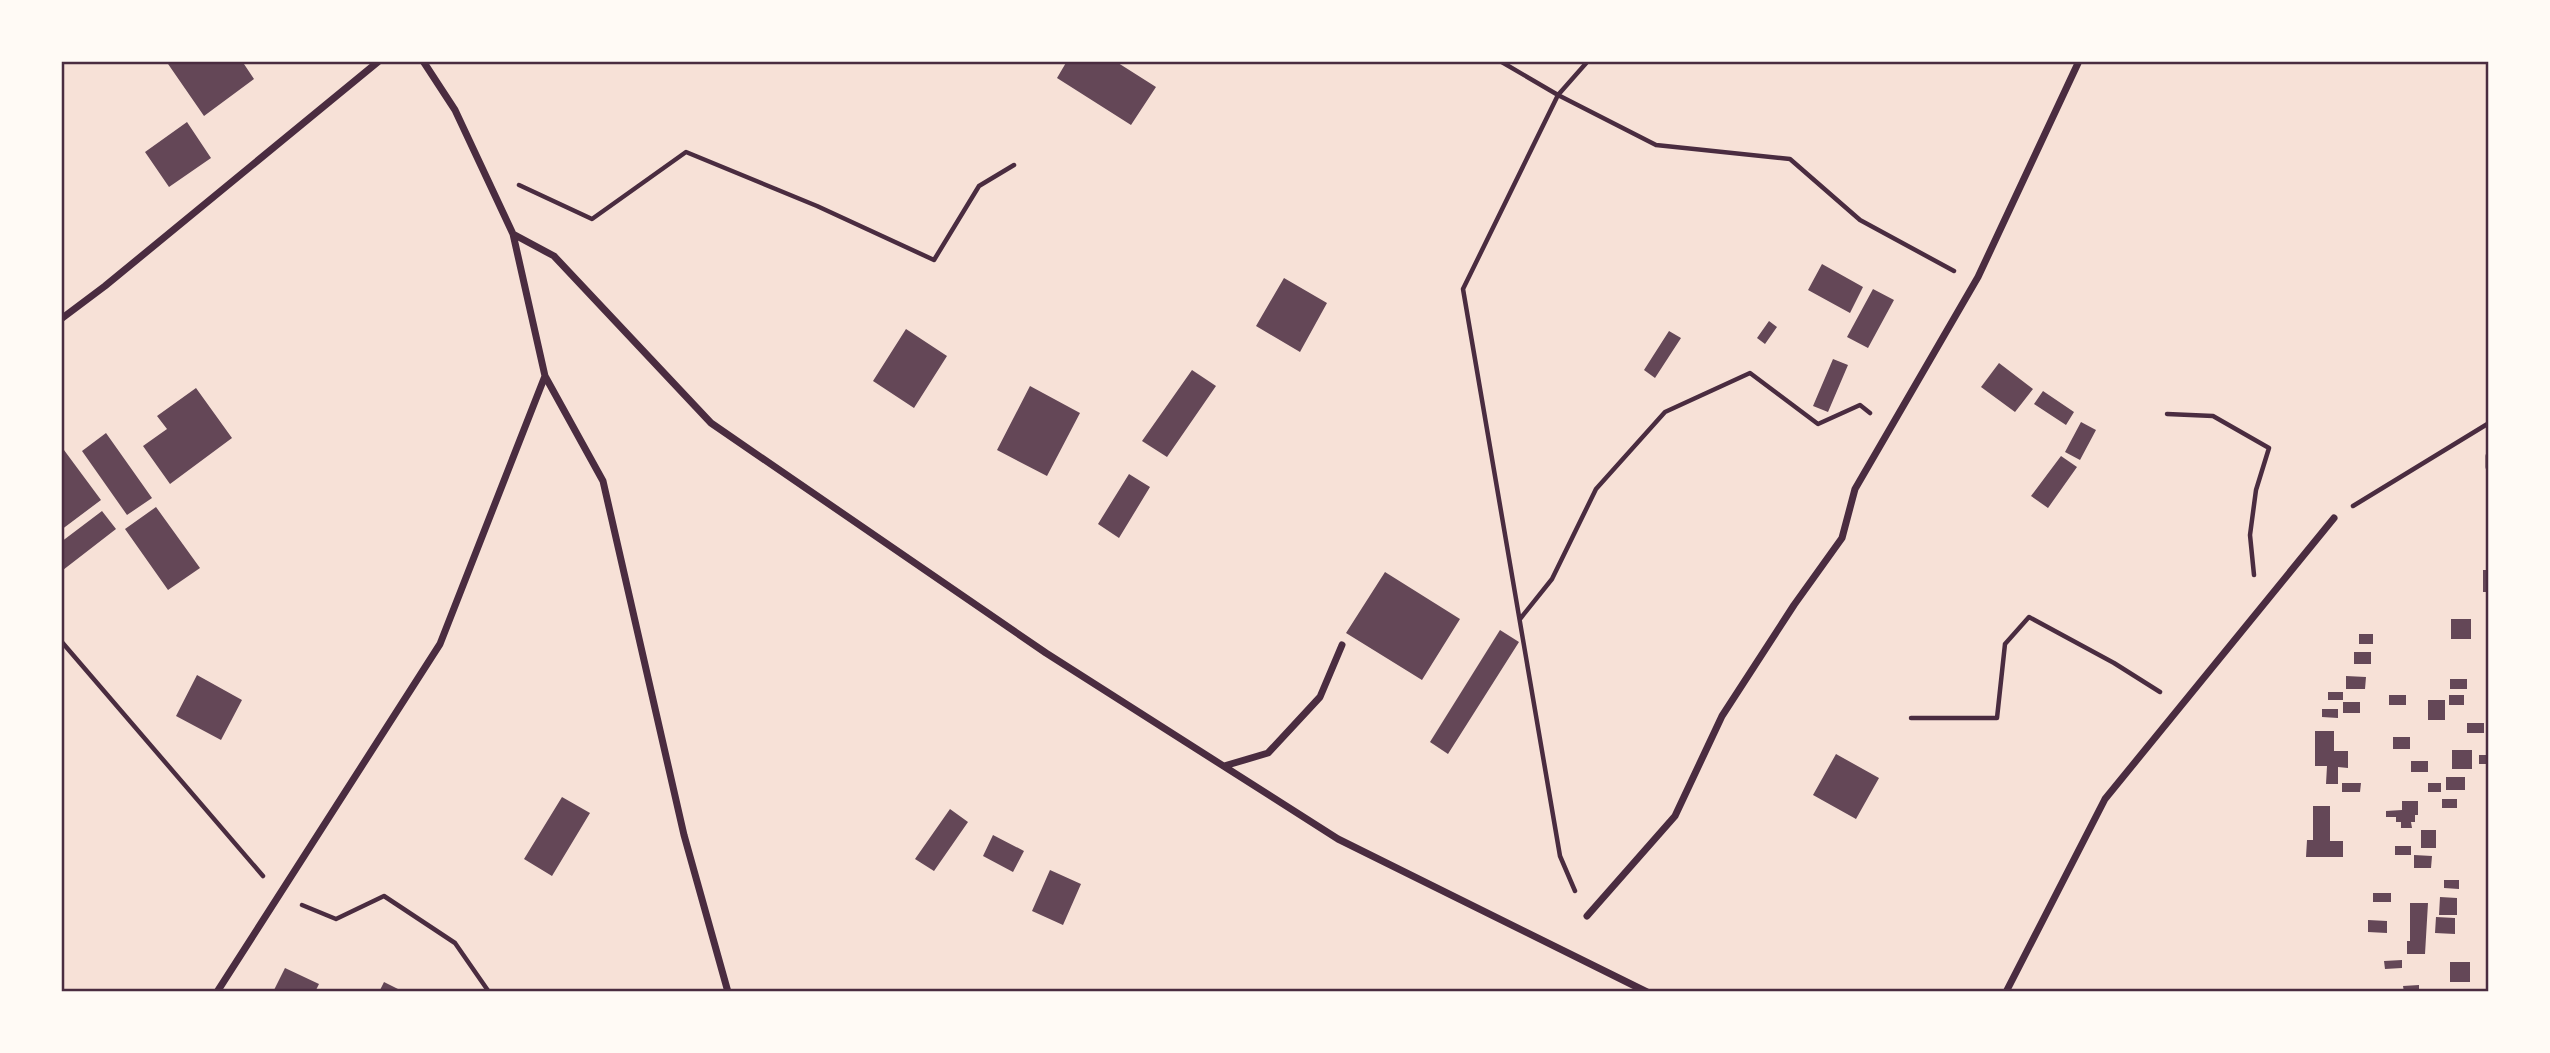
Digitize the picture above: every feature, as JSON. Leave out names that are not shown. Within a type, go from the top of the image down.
[{"type":"street","points":[[61,319],[379,61]]},
{"type":"street","points":[[423,61],[454,110],[513,234],[545,376],[603,481],[684,835],[728,992]]},
{"type":"street","points":[[1587,916],[1675,816],[1722,716],[1794,605],[1842,538],[1855,489],[1979,277],[2079,61]]},
{"type":"street","points":[[513,234],[554,256],[711,423],[1046,653],[1338,839],[1647,992]]},
{"type":"street","points":[[217,992],[440,644],[545,376]]},
{"type":"street","points":[[2489,456],[2489,467]]},
{"type":"street","points":[[2006,992],[2105,799],[2334,518]]},
{"type":"street","points":[[1224,766],[1268,753],[1320,697],[1342,645]]},
{"type":"path","points":[[1500,61],[1558,95],[1656,145],[1790,159],[1860,220],[1949,271],[1979,277]]},
{"type":"path","points":[[1587,916],[1560,856],[1463,289],[1558,95],[1588,61]]},
{"type":"path","points":[[481,167],[592,219],[686,152],[817,206],[933,260],[979,186],[1014,165]]},
{"type":"path","points":[[1520,620],[1552,579],[1596,489],[1664,412],[1750,373],[1818,424],[1860,405],[1889,428]]},
{"type":"path","points":[[2167,414],[2213,416],[2269,448],[2256,490],[2250,535],[2258,611]]},
{"type":"path","points":[[2334,518],[2489,423]]},
{"type":"path","points":[[1911,718],[1997,718],[2005,644],[2029,617],[2182,705]]},
{"type":"path","points":[[61,641],[280,896],[335,919],[384,896],[454,943],[489,992]]},
{"type":"building","points":[[166,61],[242,61],[254,79],[204,116]]},
{"type":"building","points":[[1067,61],[1115,61],[1156,87],[1131,125],[1057,78]]},
{"type":"building","points":[[187,122],[211,158],[169,187],[145,152]]},
{"type":"building","points":[[1822,264],[1863,287],[1850,313],[1808,290]]},
{"type":"building","points":[[1284,278],[1327,303],[1300,352],[1256,326]]},
{"type":"building","points":[[1873,289],[1894,300],[1868,348],[1847,337]]},
{"type":"building","points":[[1769,321],[1777,327],[1765,344],[1757,338]]},
{"type":"building","points":[[906,329],[947,356],[914,408],[873,381]]},
{"type":"building","points":[[1669,331],[1681,338],[1655,378],[1644,370]]},
{"type":"building","points":[[1833,359],[1848,365],[1828,412],[1813,406]]},
{"type":"building","points":[[1999,363],[2033,389],[2015,412],[1981,387]]},
{"type":"building","points":[[1192,370],[1216,386],[1167,457],[1142,441]]},
{"type":"building","points":[[1030,386],[1080,413],[1047,476],[997,450]]},
{"type":"building","points":[[196,388],[232,438],[170,484],[143,446],[167,429],[157,416]]},
{"type":"building","points":[[2043,391],[2074,412],[2066,425],[2034,404]]},
{"type":"building","points":[[2081,422],[2096,430],[2080,460],[2065,452]]},
{"type":"building","points":[[106,433],[152,498],[127,515],[82,451]]},
{"type":"building","points":[[61,446],[101,500],[61,530]]},
{"type":"building","points":[[2061,456],[2077,467],[2048,508],[2031,496]]},
{"type":"building","points":[[1129,474],[1150,487],[1119,538],[1098,524]]},
{"type":"building","points":[[156,507],[200,568],[168,590],[125,529]]},
{"type":"building","points":[[102,511],[116,529],[63,570],[61,542]]},
{"type":"building","points":[[2483,570],[2489,570],[2489,592],[2483,592]]},
{"type":"building","points":[[1385,572],[1460,619],[1422,680],[1346,633]]},
{"type":"building","points":[[2451,619],[2471,619],[2471,639],[2451,639]]},
{"type":"building","points":[[1500,630],[1519,642],[1448,754],[1430,742]]},
{"type":"building","points":[[2359,634],[2373,634],[2373,644],[2359,644]]},
{"type":"building","points":[[2354,652],[2371,652],[2371,664],[2354,664]]},
{"type":"building","points":[[197,675],[242,700],[221,740],[176,716]]},
{"type":"building","points":[[2346,676],[2366,677],[2365,689],[2346,689]]},
{"type":"building","points":[[2450,679],[2467,679],[2467,689],[2450,689]]},
{"type":"building","points":[[2328,692],[2343,692],[2343,700],[2328,700]]},
{"type":"building","points":[[2389,695],[2406,695],[2406,705],[2389,705]]},
{"type":"building","points":[[2449,695],[2464,695],[2464,705],[2449,705]]},
{"type":"building","points":[[2428,700],[2445,700],[2445,720],[2428,720]]},
{"type":"building","points":[[2343,702],[2360,702],[2360,713],[2343,713]]},
{"type":"building","points":[[2322,709],[2338,709],[2338,718],[2322,717]]},
{"type":"building","points":[[2467,723],[2484,723],[2484,733],[2467,733]]},
{"type":"building","points":[[2315,731],[2334,731],[2334,751],[2348,751],[2348,768],[2338,767],[2338,784],[2326,784],[2327,766],[2315,766]]},
{"type":"building","points":[[2393,737],[2410,737],[2410,749],[2393,749]]},
{"type":"building","points":[[2452,750],[2472,750],[2472,769],[2452,769]]},
{"type":"building","points":[[1836,754],[1879,778],[1856,819],[1813,795]]},
{"type":"building","points":[[2479,755],[2489,755],[2489,764],[2479,764]]},
{"type":"building","points":[[2411,761],[2428,761],[2428,772],[2411,772]]},
{"type":"building","points":[[2446,777],[2465,777],[2465,790],[2446,790]]},
{"type":"building","points":[[2342,783],[2361,783],[2360,792],[2342,792]]},
{"type":"building","points":[[2428,783],[2441,783],[2441,792],[2428,792]]},
{"type":"building","points":[[562,797],[590,813],[552,876],[524,859]]},
{"type":"building","points":[[2442,799],[2457,799],[2457,808],[2442,808]]},
{"type":"building","points":[[2402,801],[2418,801],[2418,815],[2415,815],[2415,822],[2411,822],[2412,828],[2401,828],[2401,822],[2396,822],[2396,817],[2386,817],[2386,811],[2402,810]]},
{"type":"building","points":[[2313,806],[2330,806],[2330,841],[2343,841],[2343,857],[2306,857],[2307,840],[2313,840]]},
{"type":"building","points":[[950,809],[968,822],[934,871],[915,859]]},
{"type":"building","points":[[2421,830],[2436,830],[2436,848],[2421,848]]},
{"type":"building","points":[[993,835],[1024,851],[1013,872],[983,856]]},
{"type":"building","points":[[2395,846],[2411,846],[2411,855],[2395,855]]},
{"type":"building","points":[[2414,855],[2432,856],[2431,868],[2414,868]]},
{"type":"building","points":[[1050,870],[1081,884],[1063,925],[1032,911]]},
{"type":"building","points":[[2444,880],[2459,880],[2459,889],[2444,888]]},
{"type":"building","points":[[2373,893],[2391,893],[2391,902],[2373,902]]},
{"type":"building","points":[[2440,897],[2457,898],[2457,915],[2439,915]]},
{"type":"building","points":[[2410,903],[2428,903],[2425,954],[2407,954],[2407,941],[2410,941]]},
{"type":"building","points":[[2436,917],[2455,918],[2455,934],[2435,933]]},
{"type":"building","points":[[2368,920],[2387,921],[2387,933],[2368,932]]},
{"type":"building","points":[[2402,960],[2402,968],[2385,969],[2384,961]]},
{"type":"building","points":[[2450,962],[2470,962],[2470,982],[2450,982]]},
{"type":"building","points":[[285,968],[319,984],[315,992],[273,992]]},
{"type":"building","points":[[384,982],[404,992],[379,992]]},
{"type":"building","points":[[2419,985],[2419,992],[2404,992],[2403,986]]}]
